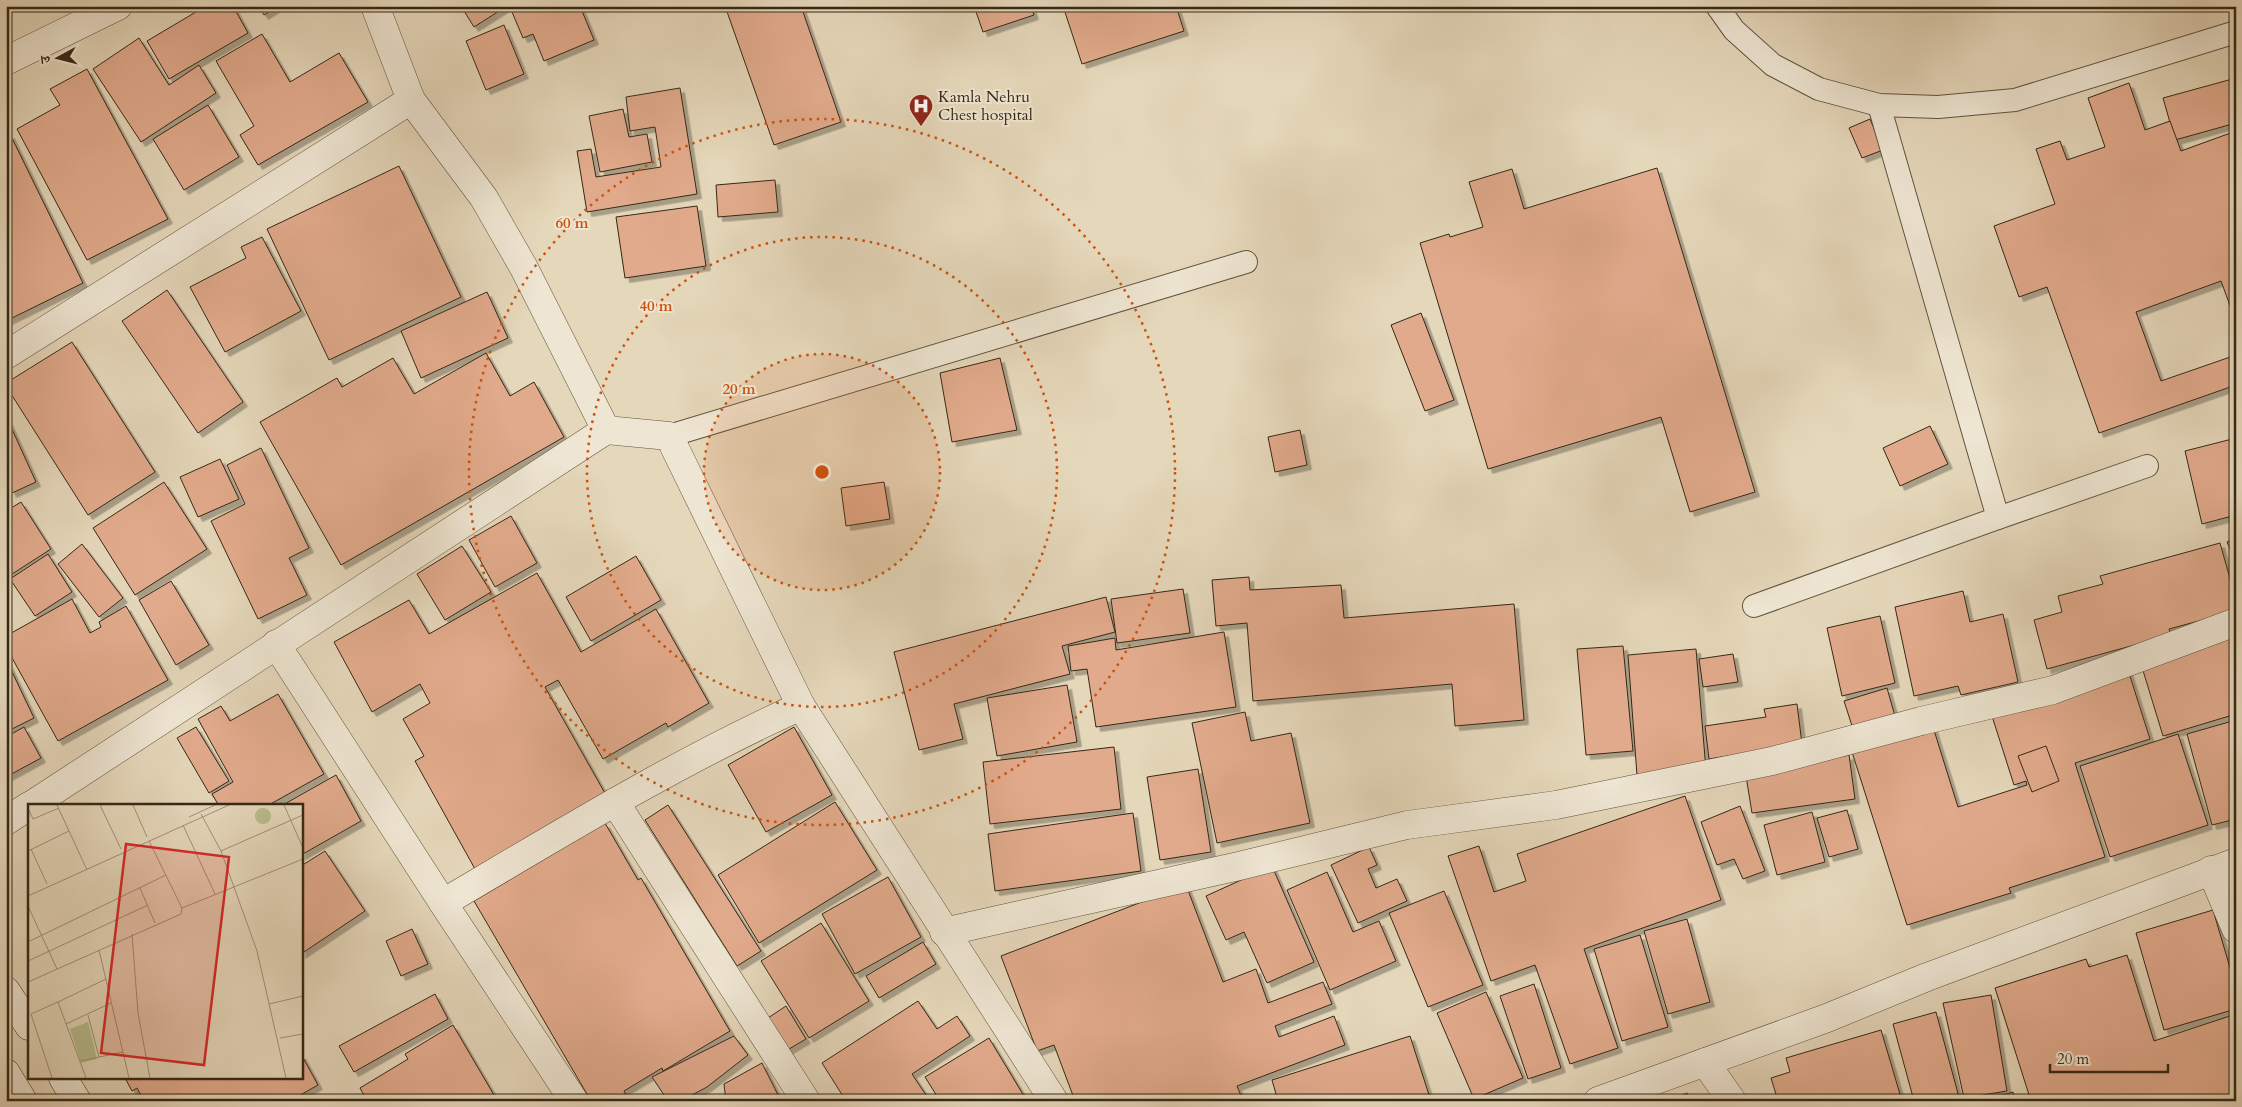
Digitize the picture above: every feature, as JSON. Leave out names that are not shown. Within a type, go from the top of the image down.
[{"type":"street","points":[[6,61],[118,6]]},
{"type":"street","points":[[375,6],[412,100],[484,198],[524,268],[606,430]]},
{"type":"street","points":[[6,355],[412,100]]},
{"type":"street","points":[[32,804],[606,430],[669,436],[801,706],[1054,1101]]},
{"type":"street","points":[[944,932],[1239,866],[1407,825],[1556,805],[1772,761],[2053,690],[2236,622]]},
{"type":"street","points":[[276,644],[443,904],[574,1101]]},
{"type":"street","points":[[443,904],[615,802],[768,721],[801,706]]},
{"type":"street","points":[[615,802],[806,1101]]},
{"type":"street","points":[[6,821],[28,807]]},
{"type":"street","points":[[1598,1101],[2224,866],[2236,929]]},
{"type":"street","points":[[6,991],[28,1024]]},
{"type":"street","points":[[1705,1062],[1732,1101]]},
{"type":"street","points":[[6,1073],[24,1101]]},
{"type":"street","points":[[64,1080],[77,1101]]},
{"type":"lane","points":[[1717,6],[1734,30],[1773,65],[1819,89],[1879,105],[1938,107],[2015,100],[2236,32]]},
{"type":"lane","points":[[1879,105],[1998,518]]},
{"type":"lane","points":[[669,436],[1246,262]]},
{"type":"lane","points":[[1754,606],[2147,466]]},
{"type":"building","points":[[206,6],[233,6],[248,33],[169,79],[147,41]]},
{"type":"building","points":[[258,6],[278,6],[264,15]]},
{"type":"building","points":[[461,6],[507,6],[474,27]]},
{"type":"building","points":[[527,6],[580,6],[594,40],[544,61],[533,34],[523,38],[512,12]]},
{"type":"building","points":[[725,6],[801,6],[841,122],[774,145]]},
{"type":"building","points":[[974,6],[1031,6],[1034,15],[983,32]]},
{"type":"building","points":[[1063,6],[1176,6],[1184,31],[1082,64]]},
{"type":"building","points":[[504,25],[524,74],[486,90],[466,41]]},
{"type":"building","points":[[262,34],[290,82],[339,53],[368,102],[258,165],[240,135],[254,126],[216,61]]},
{"type":"building","points":[[139,38],[169,85],[199,65],[216,93],[141,142],[93,69]]},
{"type":"building","points":[[87,69],[168,219],[87,260],[17,129],[60,105],[50,89]]},
{"type":"building","points":[[2236,78],[2236,123],[2175,140],[2163,98]]},
{"type":"building","points":[[2129,83],[2145,130],[2170,121],[2181,151],[2236,131],[2236,322],[2221,281],[2136,312],[2161,381],[2236,355],[2236,385],[2099,433],[2047,287],[2019,297],[1994,226],[2055,204],[2036,149],[2060,141],[2067,160],[2105,147],[2088,98]]},
{"type":"building","points":[[680,88],[697,194],[587,212],[577,151],[591,149],[596,177],[661,167],[655,127],[630,131],[626,97]]},
{"type":"building","points":[[208,105],[239,157],[184,190],[153,139]]},
{"type":"building","points":[[623,109],[629,137],[647,134],[652,162],[600,172],[589,116]]},
{"type":"building","points":[[1870,119],[1883,150],[1862,158],[1849,128]]},
{"type":"building","points":[[10,134],[83,283],[6,321],[6,136]]},
{"type":"building","points":[[399,166],[461,297],[329,360],[267,229]]},
{"type":"building","points":[[1657,168],[1755,492],[1690,512],[1661,417],[1488,469],[1420,243],[1449,234],[1450,237],[1483,227],[1469,182],[1512,169],[1524,209]]},
{"type":"building","points":[[775,180],[778,212],[718,217],[716,185]]},
{"type":"building","points":[[697,206],[706,266],[625,278],[616,217]]},
{"type":"building","points":[[262,237],[301,311],[225,352],[190,287],[246,258],[241,247]]},
{"type":"building","points":[[167,290],[243,402],[198,433],[122,321]]},
{"type":"building","points":[[487,292],[508,338],[421,378],[401,331]]},
{"type":"building","points":[[1421,313],[1454,400],[1425,411],[1391,325]]},
{"type":"building","points":[[72,342],[155,472],[88,515],[6,386],[6,383]]},
{"type":"building","points":[[486,353],[510,396],[534,382],[564,437],[341,565],[260,422],[337,378],[342,387],[393,358],[414,394]]},
{"type":"building","points":[[1000,358],[1017,430],[952,442],[940,373]]},
{"type":"building","points":[[6,416],[36,482],[12,493],[6,480]]},
{"type":"building","points":[[1930,426],[1948,464],[1900,486],[1883,448]]},
{"type":"building","points":[[1300,430],[1307,465],[1275,472],[1268,437]]},
{"type":"building","points":[[2236,438],[2236,515],[2202,524],[2185,451]]},
{"type":"building","points":[[261,448],[309,548],[289,558],[307,595],[258,619],[211,521],[245,504],[227,465]]},
{"type":"building","points":[[220,459],[239,499],[198,517],[180,477]]},
{"type":"building","points":[[164,482],[207,549],[135,595],[93,528]]},
{"type":"building","points":[[884,482],[890,519],[846,526],[841,488]]},
{"type":"building","points":[[21,502],[51,549],[9,576],[6,572],[6,511]]},
{"type":"building","points":[[511,516],[537,563],[495,587],[469,540]]},
{"type":"building","points":[[2236,538],[2236,562],[2227,542]]},
{"type":"building","points":[[2220,543],[2236,600],[2236,611],[2169,629],[2171,635],[2047,669],[2034,620],[2062,612],[2058,596],[2103,584],[2100,576]]},
{"type":"building","points":[[82,544],[123,598],[99,617],[58,564]]},
{"type":"building","points":[[462,546],[491,592],[445,620],[417,574]]},
{"type":"building","points":[[48,554],[72,592],[35,616],[10,579]]},
{"type":"building","points":[[636,556],[661,600],[591,641],[566,597]]},
{"type":"building","points":[[537,573],[581,652],[656,609],[709,703],[668,727],[666,723],[603,759],[558,680],[545,687],[606,795],[475,869],[415,761],[424,756],[403,719],[430,703],[420,684],[372,712],[334,642],[409,600],[429,634]]},
{"type":"building","points":[[1249,577],[1250,590],[1341,585],[1344,618],[1514,604],[1524,720],[1455,726],[1452,684],[1253,701],[1247,623],[1216,626],[1212,580]]},
{"type":"building","points":[[171,581],[209,645],[176,665],[139,600]]},
{"type":"building","points":[[1183,589],[1190,633],[1117,643],[1111,599]]},
{"type":"building","points":[[1963,591],[1970,622],[2003,614],[2018,682],[1961,695],[1958,686],[1914,696],[1895,607]]},
{"type":"building","points":[[1106,597],[1115,632],[1062,646],[1070,674],[954,704],[963,739],[919,750],[894,652]]},
{"type":"building","points":[[72,599],[90,633],[101,627],[99,622],[126,606],[168,680],[58,741],[6,647],[6,636]]},
{"type":"building","points":[[1880,616],[1895,683],[1842,696],[1827,628]]},
{"type":"building","points":[[1224,632],[1236,707],[1096,727],[1087,669],[1071,671],[1068,646],[1115,638],[1116,650]]},
{"type":"building","points":[[2236,635],[2236,714],[2163,736],[2141,664]]},
{"type":"building","points":[[1623,646],[1633,751],[1586,755],[1577,649]]},
{"type":"building","points":[[1696,649],[1706,770],[1637,775],[1628,655]]},
{"type":"building","points":[[1733,654],[1738,682],[1703,687],[1699,659]]},
{"type":"building","points":[[6,659],[34,718],[6,732]]},
{"type":"building","points":[[2128,670],[2150,739],[2075,763],[2105,857],[2009,888],[2011,893],[1907,925],[1852,752],[1933,727],[1958,807],[2027,785],[2026,781],[2014,785],[1991,713]]},
{"type":"building","points":[[1067,685],[1077,742],[997,756],[987,698]]},
{"type":"building","points":[[1887,688],[1895,716],[1853,729],[1844,701]]},
{"type":"building","points":[[278,694],[324,774],[271,804],[218,804],[212,794],[233,782],[198,719],[221,706],[230,721]]},
{"type":"building","points":[[1797,704],[1802,744],[1709,759],[1705,726],[1766,717],[1764,709]]},
{"type":"building","points":[[1245,712],[1251,741],[1291,733],[1310,823],[1217,843],[1192,723]]},
{"type":"building","points":[[2236,720],[2236,819],[2212,825],[2187,734]]},
{"type":"building","points":[[24,727],[41,758],[6,777],[6,737]]},
{"type":"building","points":[[196,727],[229,781],[209,793],[177,738]]},
{"type":"building","points":[[794,727],[832,795],[766,832],[728,765]]},
{"type":"building","points":[[2178,734],[2208,825],[2110,857],[2080,766]]},
{"type":"building","points":[[2046,746],[2059,781],[2032,792],[2018,756]]},
{"type":"building","points":[[1114,747],[1121,809],[990,824],[983,762]]},
{"type":"building","points":[[1849,755],[1855,799],[1752,813],[1746,776]]},
{"type":"building","points":[[1198,769],[1211,852],[1160,860],[1147,777]]},
{"type":"building","points":[[336,775],[361,821],[302,854],[302,804],[285,804]]},
{"type":"building","points":[[1685,796],[1721,900],[1584,949],[1618,1048],[1570,1064],[1535,965],[1491,981],[1448,856],[1479,846],[1494,892],[1526,881],[1517,854]]},
{"type":"building","points":[[835,802],[877,870],[759,943],[718,875]]},
{"type":"building","points":[[668,805],[761,951],[737,966],[645,820]]},
{"type":"building","points":[[1740,806],[1765,871],[1743,879],[1734,859],[1717,865],[1701,822]]},
{"type":"building","points":[[1847,810],[1858,849],[1829,857],[1817,818]]},
{"type":"building","points":[[1812,812],[1825,862],[1777,875],[1764,825]]},
{"type":"building","points":[[1133,813],[1141,871],[995,891],[988,834]]},
{"type":"building","points":[[605,823],[638,880],[641,878],[730,1031],[663,1071],[662,1068],[624,1091],[626,1095],[616,1101],[591,1101],[474,901]]},
{"type":"building","points":[[1369,847],[1377,865],[1368,869],[1376,888],[1397,879],[1407,901],[1358,923],[1331,865]]},
{"type":"building","points":[[325,851],[365,911],[302,953],[302,865]]},
{"type":"building","points":[[1272,866],[1314,962],[1267,983],[1244,932],[1226,940],[1206,896]]},
{"type":"building","points":[[1327,872],[1353,932],[1379,921],[1396,961],[1330,990],[1287,890]]},
{"type":"building","points":[[888,877],[921,937],[855,974],[822,914]]},
{"type":"building","points":[[1186,885],[1223,982],[1256,969],[1268,1003],[1323,982],[1332,1004],[1275,1026],[1279,1037],[1334,1016],[1345,1045],[1237,1086],[1243,1101],[1145,1101],[1144,1097],[1135,1101],[1075,1101],[1054,1045],[1037,1051],[1001,956]]},
{"type":"building","points":[[1444,891],[1483,985],[1428,1007],[1389,913]]},
{"type":"building","points":[[2213,910],[2236,988],[2236,1009],[2164,1030],[2136,933]]},
{"type":"building","points":[[1687,919],[1710,1002],[1668,1014],[1644,931]]},
{"type":"building","points":[[821,923],[869,1001],[809,1038],[761,961]]},
{"type":"building","points":[[412,929],[428,964],[401,976],[386,941]]},
{"type":"building","points":[[1640,935],[1668,1027],[1622,1041],[1594,949]]},
{"type":"building","points":[[923,942],[936,964],[879,998],[866,976]]},
{"type":"building","points":[[2127,955],[2154,1041],[2236,1014],[2236,1101],[2031,1101],[1995,988],[2086,959],[2089,967]]},
{"type":"building","points":[[1534,984],[1561,1068],[1528,1079],[1500,996]]},
{"type":"building","points":[[1486,992],[1523,1078],[1474,1099],[1437,1013]]},
{"type":"building","points":[[435,994],[448,1019],[354,1072],[339,1046]]},
{"type":"building","points":[[1991,995],[2007,1091],[1964,1098],[1943,1003]]},
{"type":"building","points":[[918,1001],[937,1029],[957,1016],[970,1036],[912,1074],[930,1101],[846,1101],[822,1063]]},
{"type":"building","points":[[786,1006],[806,1039],[784,1052],[765,1020]]},
{"type":"building","points":[[1936,1012],[1960,1101],[1914,1101],[1893,1024]]},
{"type":"building","points":[[453,1025],[494,1095],[485,1101],[367,1101],[360,1088],[408,1059],[405,1054]]},
{"type":"building","points":[[1881,1030],[1902,1101],[1778,1101],[1771,1078],[1790,1072],[1786,1058]]},
{"type":"building","points":[[734,1036],[748,1055],[707,1087],[681,1101],[668,1101],[652,1077]]},
{"type":"building","points":[[1410,1036],[1431,1101],[1278,1101],[1272,1080]]},
{"type":"building","points":[[989,1038],[1027,1101],[940,1101],[925,1077]]},
{"type":"building","points":[[302,1056],[318,1085],[290,1101],[144,1101],[137,1088],[132,1091],[126,1080],[302,1080]]},
{"type":"building","points":[[762,1063],[781,1101],[726,1101],[724,1084]]},
{"type":"building","points":[[2013,1092],[2015,1101],[1983,1101]]},
{"type":"building","points":[[1687,1093],[1691,1101],[1670,1101]]},
{"type":"place","name":"Kamla Nehru Chest hospital","points":[[921,127]]}]
